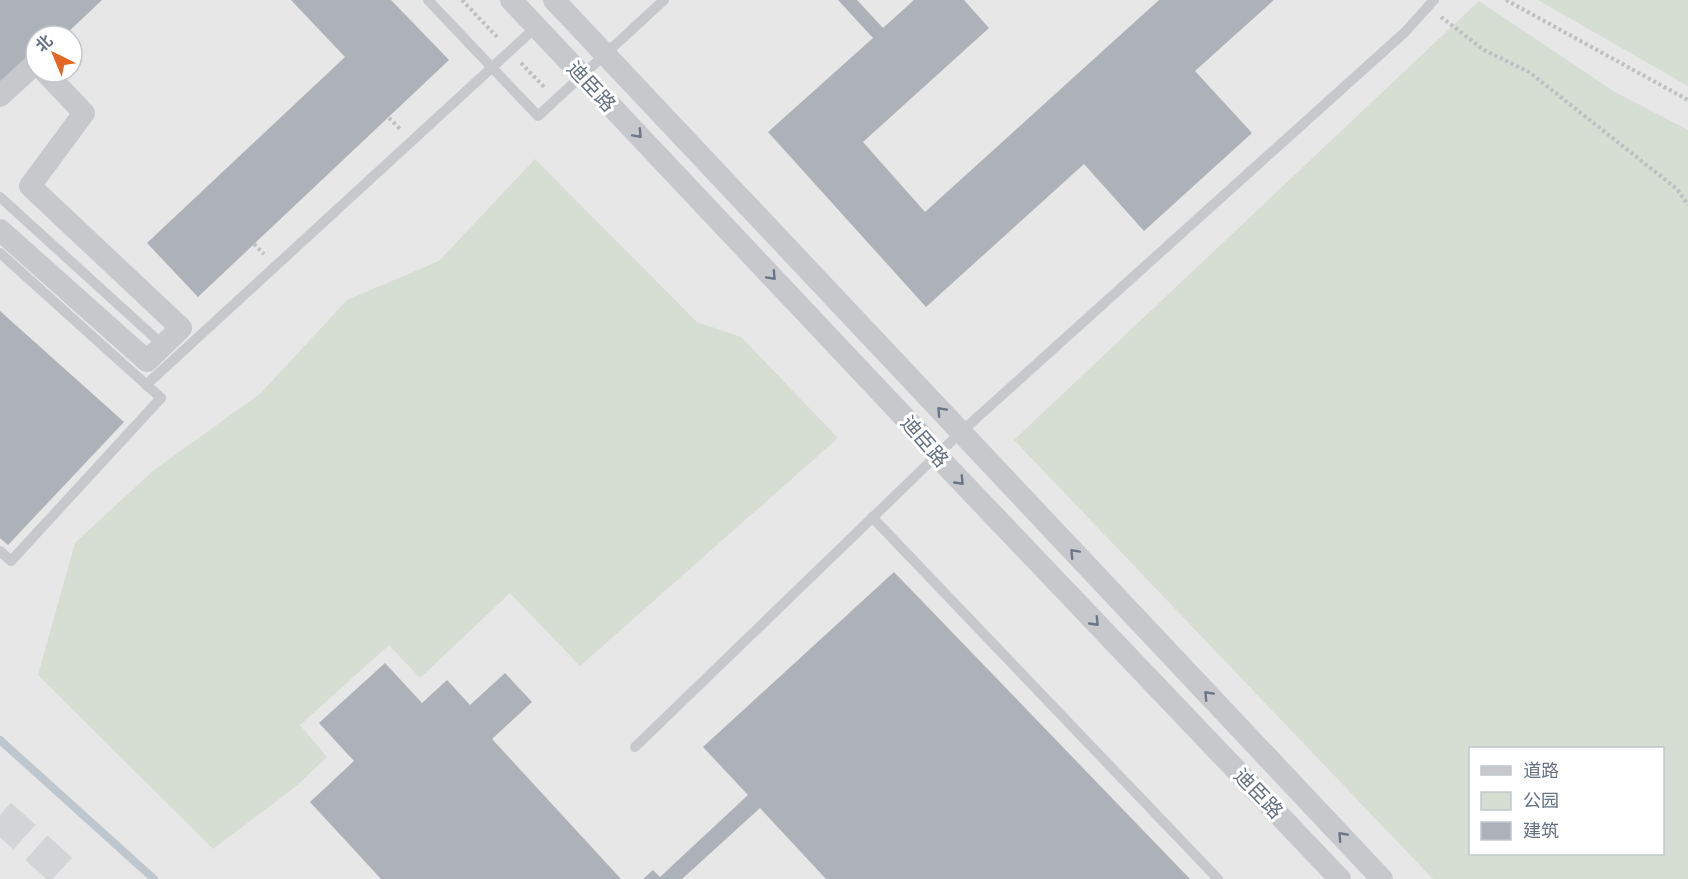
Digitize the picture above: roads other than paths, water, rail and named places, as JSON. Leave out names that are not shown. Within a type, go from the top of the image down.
[{"type":"street","name":"迪臣路","points":[[511,0],[923,437],[938,457],[1340,879]]},
{"type":"street","name":"迪臣路","points":[[554,0],[1382,879]]},
{"type":"street","points":[[0,96],[24,74]]},
{"type":"street","points":[[0,230],[147,362],[170,351],[181,328],[30,186],[84,113],[56,84]]},
{"type":"lane","points":[[428,0],[538,116],[664,0]]},
{"type":"lane","points":[[635,747],[872,517],[938,457],[961,432],[1396,40],[1431,4]]},
{"type":"lane","points":[[146,385],[170,351],[536,27]]},
{"type":"lane","points":[[0,197],[170,351]]},
{"type":"lane","points":[[0,253],[161,398],[11,561],[0,551]]},
{"type":"lane","points":[[872,517],[1218,879]]},
{"type":"waterway","points":[[0,740],[154,879]]},
{"type":"tunnel","points":[[0,815],[71,879]]}]
